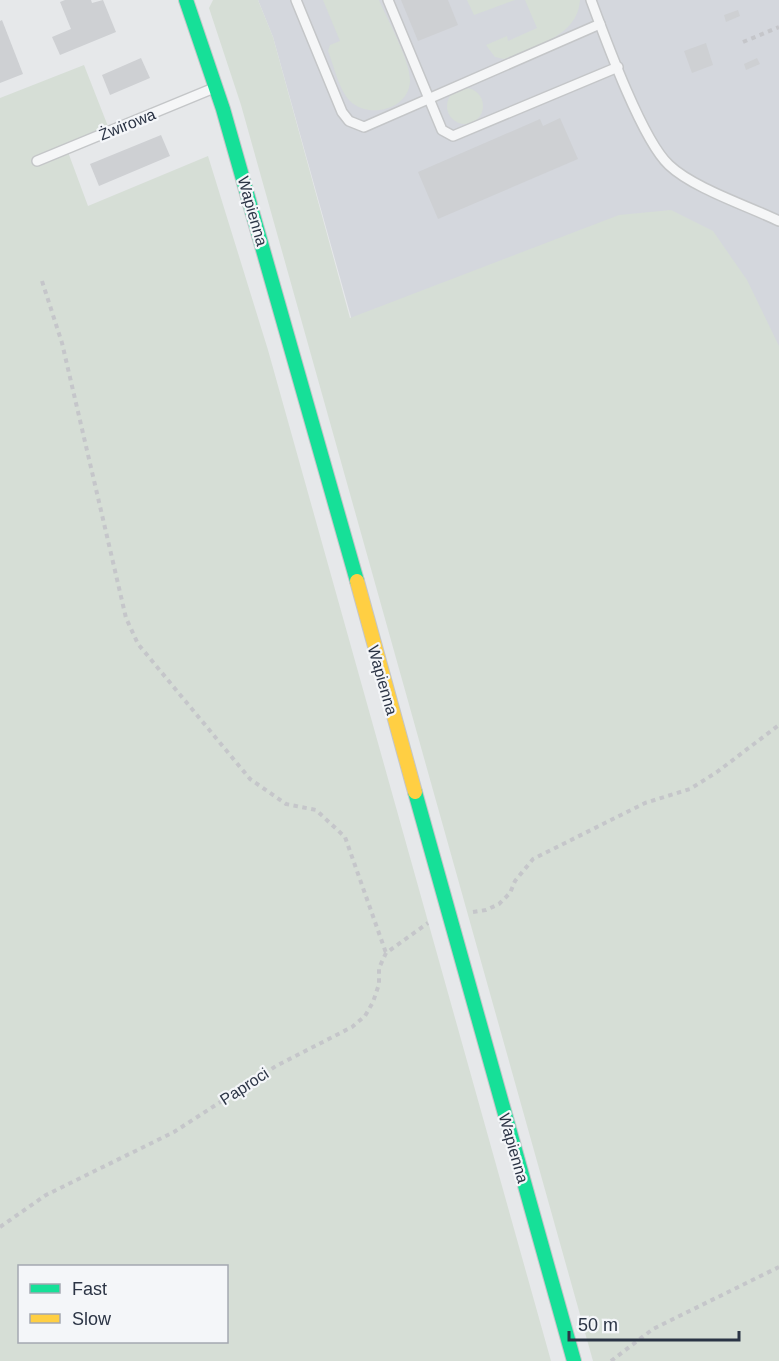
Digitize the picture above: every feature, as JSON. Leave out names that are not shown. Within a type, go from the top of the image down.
[{"type":"street","name":"Wapienna","points":[[186,0],[216,88],[574,1361]]},
{"type":"lane","points":[[296,0],[342,112],[356,126],[370,126],[600,24]]},
{"type":"lane","points":[[388,0],[442,130],[453,136],[618,67]]},
{"type":"lane","points":[[591,0],[651,141],[667,164],[692,181],[779,220]]},
{"type":"lane","name":"Żwirowa","points":[[37,161],[216,88]]},
{"type":"path","points":[[743,42],[779,27]]},
{"type":"path","points":[[42,281],[62,343],[126,618],[138,644],[250,779],[286,804],[316,810],[345,837],[386,953],[418,928],[449,915],[486,910],[499,904],[510,893],[515,880],[532,859],[645,804],[690,789],[717,772],[779,725]]},
{"type":"path","name":"Paproci","points":[[0,1227],[46,1195],[174,1132],[276,1066],[352,1027],[365,1016],[373,1002],[379,984],[379,968],[386,953]]},
{"type":"path","points":[[611,1361],[653,1329],[779,1267]]},
{"type":"shaded area","points":[[213,0],[258,0],[273,37],[350,318],[619,215],[671,210],[713,231],[747,280],[779,346],[779,1361],[593,1361],[241,105],[209,8]]},
{"type":"shaded area","points":[[258,0],[779,0],[779,709],[498,845],[273,37]]},
{"type":"shaded area","points":[[323,0],[379,0],[403,52],[409,72],[408,91],[395,105],[386,109],[367,110],[350,101],[346,96],[328,51],[330,45],[340,41]]},
{"type":"shaded area","points":[[467,0],[515,0],[474,15]]},
{"type":"shaded area","points":[[525,0],[580,0],[577,13],[571,23],[552,39],[504,59],[495,57],[486,45],[507,36],[508,41],[537,28]]},
{"type":"shaded area","points":[[84,65],[111,134],[68,152],[88,206],[208,156],[268,350],[551,1361],[0,1361],[0,98]]},
{"type":"shaded area","points":[[465,88],[478,93],[483,106],[478,119],[465,124],[452,119],[447,106],[452,93]]},
{"type":"building","points":[[91,0],[92,3],[103,0],[116,32],[60,55],[52,37],[71,29],[60,2]]},
{"type":"building","points":[[401,0],[448,0],[458,25],[418,41]]},
{"type":"building","points":[[738,10],[740,16],[726,22],[724,15]]},
{"type":"building","points":[[2,20],[23,74],[0,83],[0,21]]},
{"type":"building","points":[[706,43],[713,65],[692,73],[684,51]]},
{"type":"building","points":[[141,58],[150,78],[110,95],[102,75]]},
{"type":"building","points":[[757,58],[760,64],[746,70],[744,64]]},
{"type":"building","points":[[560,118],[578,159],[438,219],[418,172],[540,119],[543,126]]},
{"type":"building","points":[[161,135],[170,156],[99,186],[90,164]]},
{"type":"traffic: fast","points":[[186,0],[223,109],[357,581]]},
{"type":"traffic: fast","points":[[415,792],[574,1361]]},
{"type":"traffic: slow","points":[[357,581],[415,792]]}]
